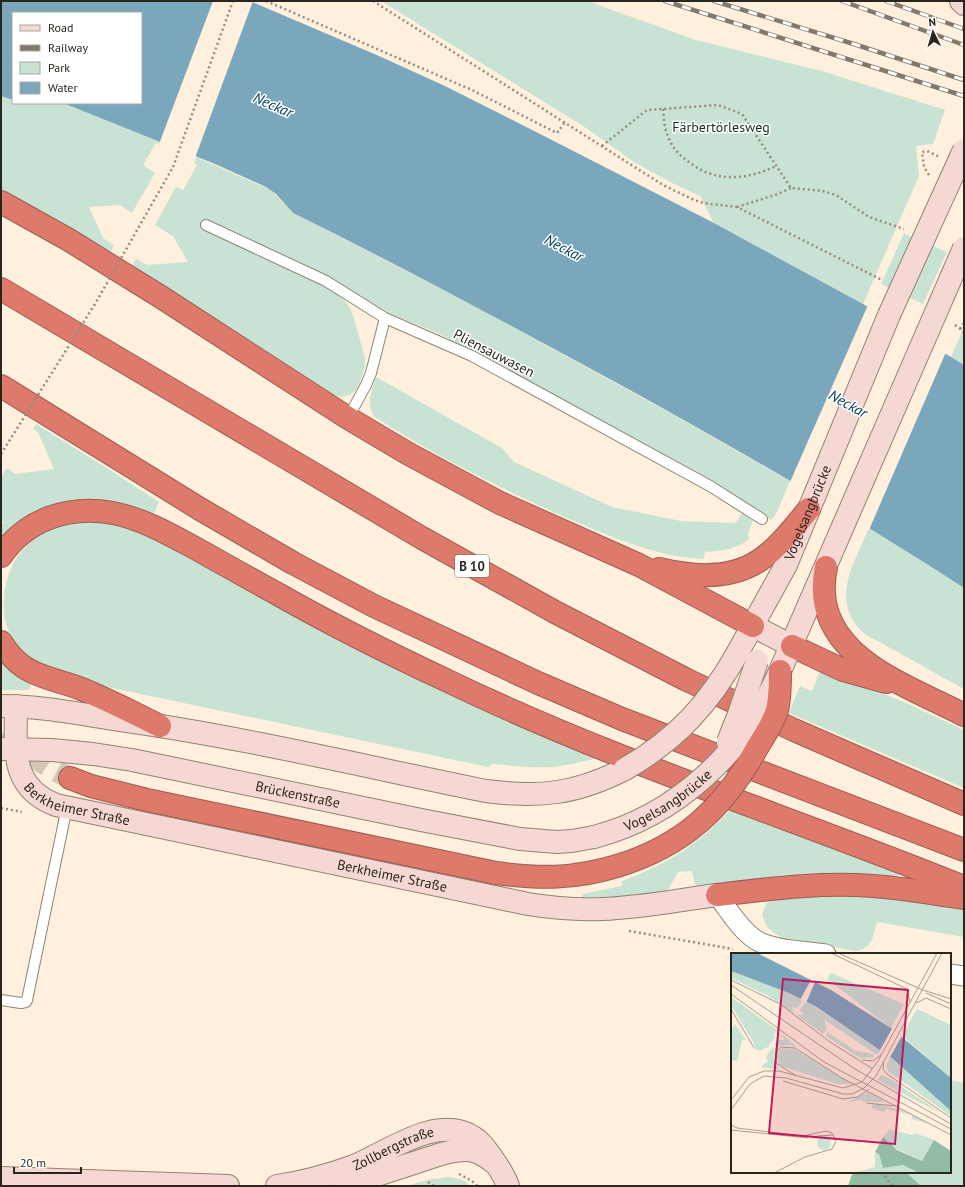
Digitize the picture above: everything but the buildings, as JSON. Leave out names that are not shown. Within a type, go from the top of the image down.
[{"type":"highway","points":[[1,202],[69,240],[348,418],[407,453],[500,503],[639,564],[753,626]]},
{"type":"highway","name":"B 10","points":[[1,289],[422,538],[555,612],[615,644],[709,690],[964,804]]},
{"type":"highway","points":[[1,386],[200,509],[294,563],[381,609],[538,683],[622,719],[964,850]]},
{"type":"highway","points":[[639,564],[670,572],[700,575],[725,574],[746,568],[761,560],[782,540],[809,509]]},
{"type":"highway","points":[[1,556],[16,538],[37,522],[50,517],[63,513],[95,511],[126,516],[162,530],[305,610],[378,648],[523,716],[742,803],[964,887]]},
{"type":"highway","points":[[823,580],[829,619],[833,628],[846,645],[864,660],[908,688],[964,715]]},
{"type":"highway","points":[[1,642],[11,656],[29,671],[41,677],[80,689],[160,726]]},
{"type":"highway","points":[[792,646],[843,670],[908,688]]},
{"type":"highway","points":[[70,778],[91,786],[147,800],[496,873],[544,878],[599,872],[652,854],[678,839],[697,825],[725,797],[750,761],[773,721],[779,701],[780,671]]},
{"type":"highway","points":[[718,895],[786,887],[844,885],[902,889],[964,898]]},
{"type":"main road","points":[[961,1],[964,4]]},
{"type":"main road","name":"Vogelsangbrücke","points":[[160,726],[486,791],[531,795],[557,793],[578,789],[603,780],[631,766],[657,749],[699,711],[717,687],[748,656],[753,626],[786,565],[890,315],[964,150]]},
{"type":"main road","name":"Vogelsangbrücke","points":[[594,837],[627,826],[656,812],[683,794],[717,764],[737,742],[756,717],[774,685],[823,580],[964,248]]},
{"type":"main road","points":[[753,626],[792,646]]},
{"type":"main road","points":[[717,764],[733,732],[748,656]]},
{"type":"main road","points":[[9,706],[31,707],[160,726]]},
{"type":"main road","name":"Berkheimer Straße","points":[[9,706],[9,749],[17,758],[25,781],[39,797],[67,807],[497,898],[554,908],[620,908],[718,895]]},
{"type":"main road","name":"Brückenstraße","points":[[9,749],[52,750],[132,760],[527,840],[572,842],[594,837]]},
{"type":"main road","name":"Zollbergstraße","points":[[277,1186],[321,1177],[354,1165],[418,1135],[444,1130],[456,1130],[473,1136],[480,1142],[498,1166],[508,1186]]},
{"type":"main road","name":"Zollbergstraße","points":[[343,1186],[439,1155],[460,1150],[469,1150],[488,1157],[498,1166]]},
{"type":"main road","points":[[1,1178],[228,1186]]},
{"type":"street","points":[[718,895],[744,929],[756,940],[772,946],[819,953]]},
{"type":"street","points":[[951,974],[964,976]]},
{"type":"lane","name":"Pliensauwasen","points":[[206,224],[326,281],[385,318],[472,356],[710,486],[762,519]]},
{"type":"lane","points":[[348,418],[371,373],[385,318]]},
{"type":"lane","points":[[1,1000],[21,1003],[26,1002],[27,1000],[67,807]]},
{"type":"path","points":[[1,454],[95,304],[172,167],[233,1]]},
{"type":"path","points":[[266,1],[472,90],[557,133],[565,122]]},
{"type":"path","points":[[373,1],[648,176],[692,199],[737,207],[885,282]]},
{"type":"path","points":[[602,146],[647,110],[718,105],[742,114],[791,188]]},
{"type":"path","points":[[663,109],[667,135],[673,146],[680,155],[704,172],[718,177],[732,178],[748,176],[776,166]]},
{"type":"path","points":[[929,175],[924,167],[922,152],[927,151],[942,158]]},
{"type":"path","points":[[737,207],[778,194],[791,188],[823,191],[836,195],[869,216],[890,225]]},
{"type":"path","points":[[960,329],[964,323]]},
{"type":"path","points":[[954,325],[964,332]]},
{"type":"path","points":[[883,1173],[892,1186]]},
{"type":"green space","name":"Färbertörlesweg","points":[[381,1],[587,1],[696,40],[822,71],[945,110],[933,144],[916,146],[919,176],[863,304],[714,223],[700,196],[670,182],[634,162],[583,126]]},
{"type":"green space","points":[[1,96],[12,100],[12,104],[65,104],[160,142],[159,144],[156,143],[143,165],[155,173],[132,213],[120,205],[89,207],[103,238],[114,245],[110,253],[56,220],[1,190]]},
{"type":"green space","points":[[196,157],[271,190],[293,213],[467,302],[670,413],[790,481],[777,512],[771,520],[720,487],[591,415],[440,334],[391,314],[348,289],[341,297],[349,306],[353,315],[365,358],[365,367],[358,387],[354,392],[341,397],[331,394],[131,267],[136,259],[147,265],[188,262],[173,236],[155,225],[176,187],[183,190],[197,165],[194,163]]},
{"type":"green space","points":[[904,233],[947,252],[923,304],[881,284]]},
{"type":"green space","points":[[964,327],[964,365],[951,357]]},
{"type":"green space","points":[[376,377],[502,448],[514,462],[612,507],[681,521],[736,523],[742,513],[753,521],[748,533],[749,539],[734,548],[705,552],[704,559],[688,558],[647,549],[576,522],[482,478],[375,417],[370,407],[370,397]]},
{"type":"green space","points":[[36,424],[159,502],[153,515],[33,513],[16,524],[1,539],[1,525],[4,522],[1,520],[1,477],[7,468],[15,474],[54,469],[38,432],[33,429]]},
{"type":"green space","points":[[84,521],[117,524],[149,536],[598,758],[555,767],[493,764],[488,767],[98,685],[45,667],[27,656],[16,644],[9,632],[4,615],[4,595],[8,578],[14,562],[23,549],[35,538],[49,530],[66,524]]},
{"type":"green space","points":[[869,528],[964,588],[964,689],[865,634],[854,622],[848,609],[846,596],[848,582],[851,569]]},
{"type":"green space","points":[[1,658],[19,676],[31,685],[29,690],[1,690]]},
{"type":"green space","points":[[821,669],[904,702],[964,730],[964,788],[789,713],[800,686],[812,691]]},
{"type":"green space","points":[[731,809],[898,874],[898,879],[800,876],[771,877],[700,887],[695,884],[692,871],[678,872],[667,892],[632,897],[582,897],[582,894],[622,886],[622,881],[653,868],[681,852],[707,833]]},
{"type":"green space","points":[[835,894],[892,897],[964,910],[964,937],[877,922],[873,937],[869,944],[861,950],[855,951],[782,937],[767,927],[762,915],[766,904],[773,899]]},
{"type":"green space","points":[[951,1080],[964,1083],[964,1186],[921,1186],[907,1173],[951,1173]]},
{"type":"green space","points":[[853,1173],[907,1173],[921,1186],[848,1186]]},
{"type":"green space","points":[[450,1177],[463,1180],[471,1186],[406,1186],[431,1179]]},
{"type":"water","name":"Neckar","points":[[1,1],[250,1],[445,86],[546,137],[714,223],[863,304],[964,365],[964,588],[876,532],[696,427],[488,314],[293,213],[276,194],[266,187],[215,164],[65,104],[142,104],[142,12],[12,12],[12,100],[1,96]]},
{"type":"pier","points":[[213,1],[253,1],[195,158],[159,144]]},
{"type":"pier","points":[[868,305],[946,352],[869,530],[790,482]]},
{"type":"tunnel","points":[[1,736],[51,768],[70,778]]},
{"type":"railway","points":[[665,1],[964,96]]},
{"type":"railway","points":[[714,1],[964,80]]},
{"type":"railway","points":[[842,1],[964,45]]},
{"type":"railway","points":[[886,1],[964,29]]}]
